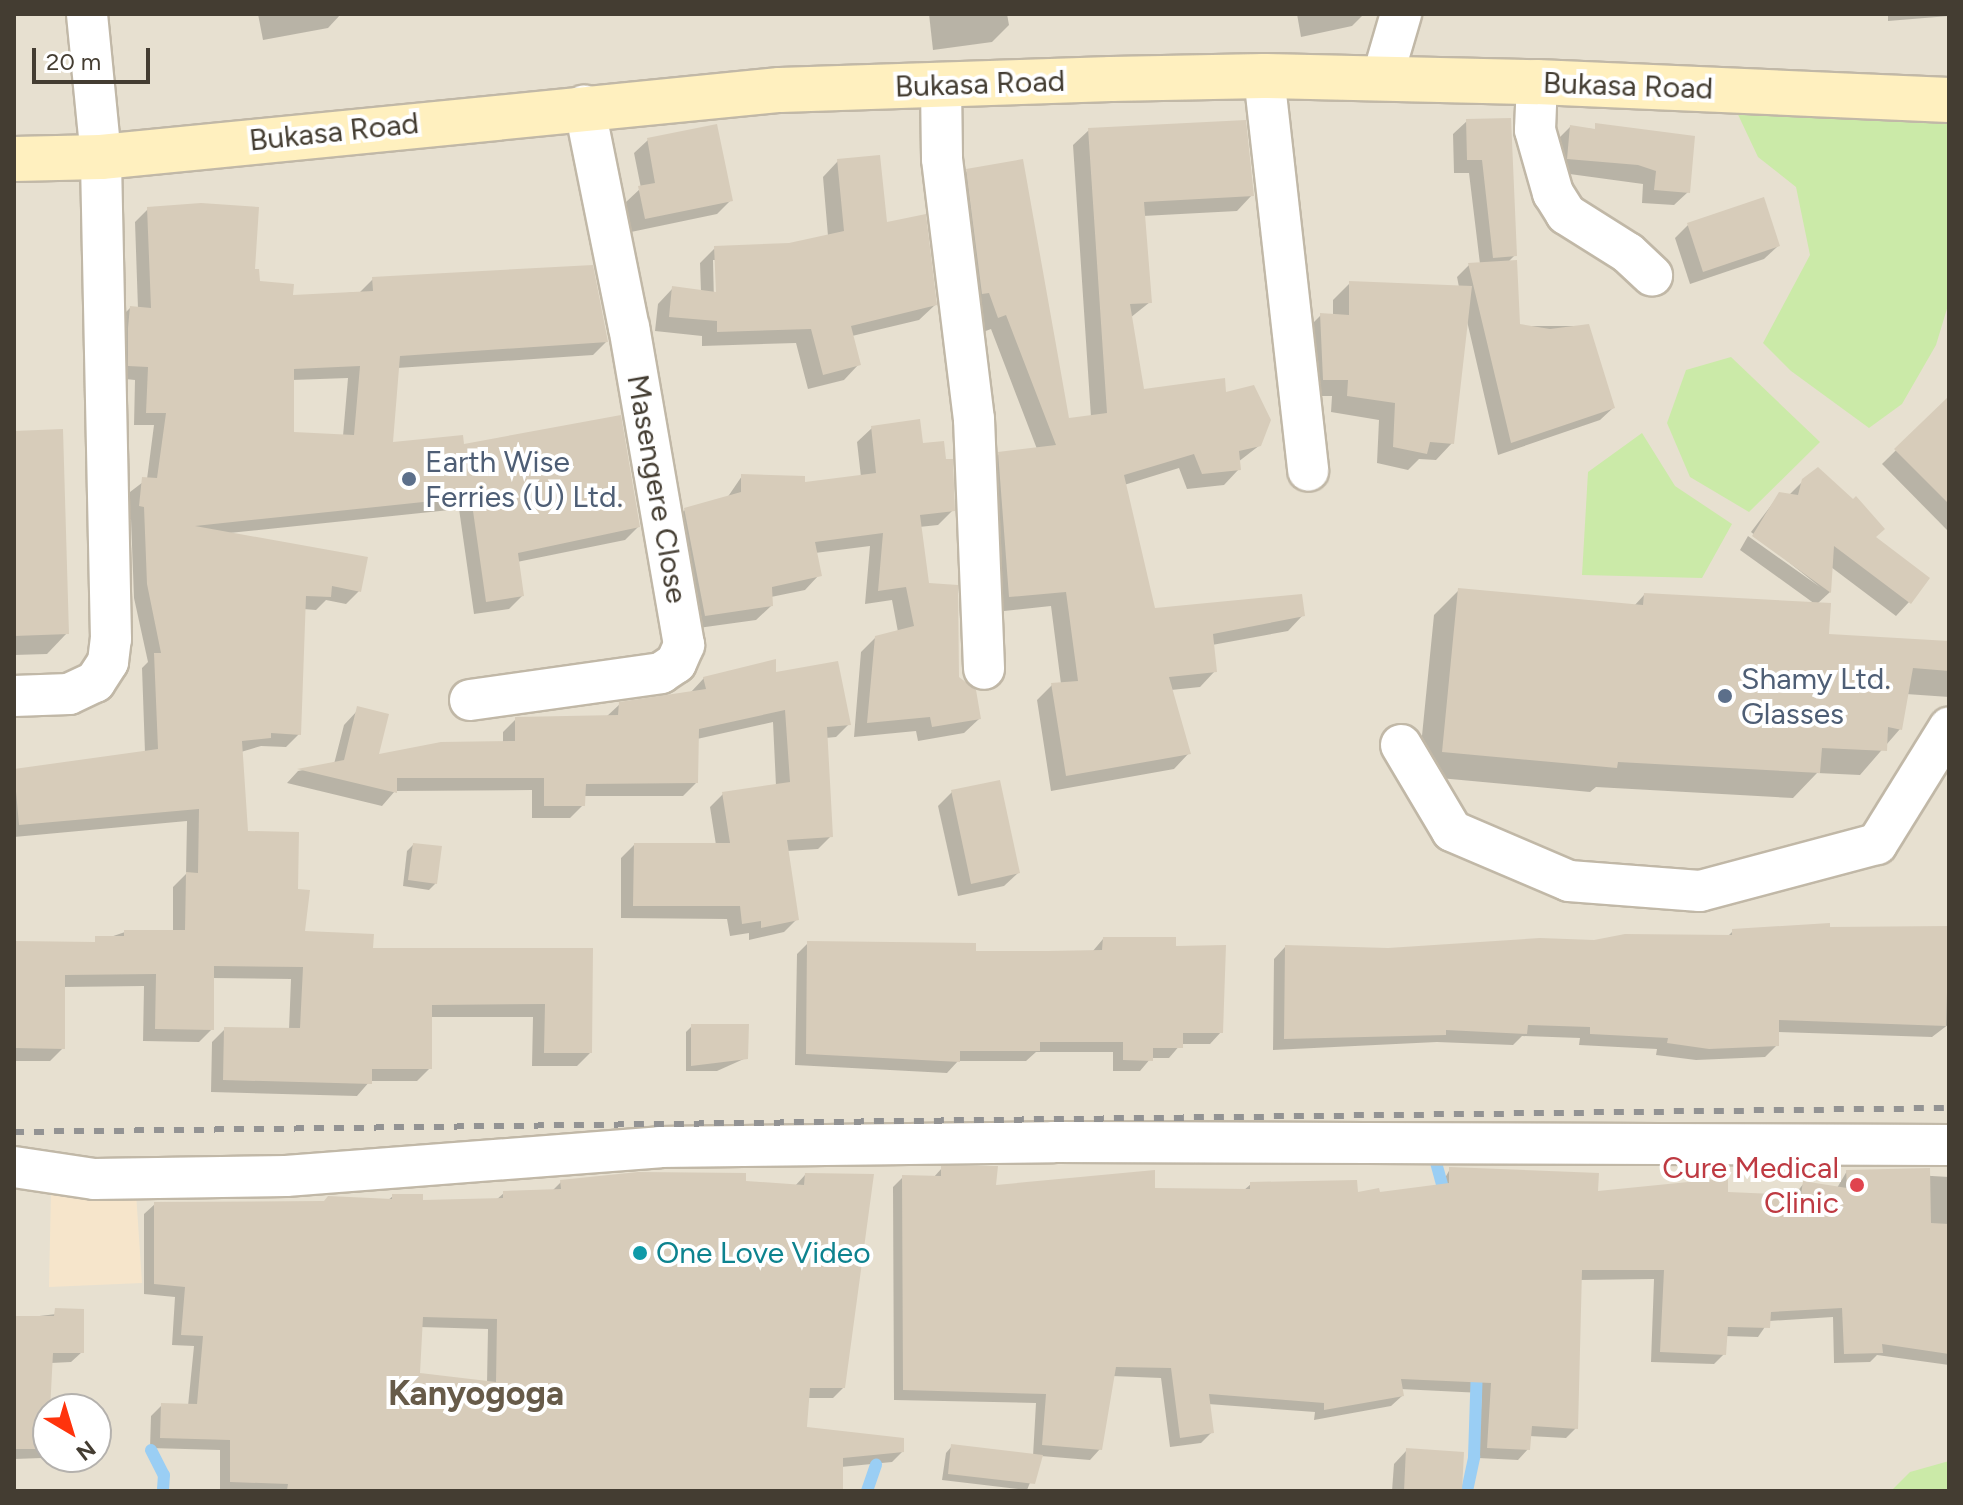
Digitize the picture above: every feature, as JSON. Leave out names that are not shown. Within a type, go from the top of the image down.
[{"type":"street","points":[[14,696],[69,694],[95,682],[108,662],[101,157],[87,14]]},
{"type":"street","points":[[1382,79],[1401,14]]},
{"type":"street","points":[[1264,76],[1308,471]]},
{"type":"street","name":"Bukasa Road","points":[[14,159],[101,157],[584,105],[780,90],[1264,76],[1537,82],[1949,100]]},
{"type":"street","points":[[1537,82],[1535,130],[1553,193],[1566,214],[1628,253],[1652,275]]},
{"type":"street","points":[[941,86],[942,159],[974,419],[984,669]]},
{"type":"street","name":"Masengere Close","points":[[470,700],[661,673],[676,663],[684,645],[629,328],[584,105]]},
{"type":"street","points":[[1401,745],[1452,831],[1569,881],[1700,891],[1877,844],[1949,728]]},
{"type":"street","points":[[14,1167],[94,1179],[286,1176],[660,1147],[1054,1142],[1949,1145]]},
{"type":"shaded area","points":[[14,14],[1949,14],[1949,1491],[14,1491]]},
{"type":"shaded area","points":[[51,1193],[136,1193],[142,1283],[49,1287]]},
{"type":"green space","points":[[1733,104],[1949,116],[1949,302],[1936,345],[1902,404],[1869,428],[1791,371],[1763,343],[1810,255],[1796,187],[1758,157]]},
{"type":"green space","points":[[1731,357],[1820,442],[1749,512],[1690,477],[1667,423],[1686,370]]},
{"type":"green space","points":[[1642,433],[1675,486],[1732,524],[1702,578],[1582,575],[1588,472]]},
{"type":"green space","points":[[1949,1461],[1949,1491],[1891,1491],[1910,1472]]},
{"type":"building","points":[[1511,118],[1517,256],[1493,258],[1482,160],[1467,160],[1466,119]]},
{"type":"building","points":[[1246,120],[1254,196],[1144,202],[1152,303],[1130,304],[1144,389],[1225,378],[1226,392],[1254,385],[1271,420],[1261,446],[1239,451],[1241,470],[1202,474],[1194,454],[1124,475],[1155,608],[1302,594],[1305,616],[1213,634],[1217,672],[1169,677],[1191,754],[1066,776],[1051,683],[1078,681],[1066,592],[1009,597],[998,452],[1056,445],[1006,315],[998,318],[989,293],[982,294],[966,169],[1023,159],[1069,418],[1107,413],[1088,128]]},
{"type":"building","points":[[1595,123],[1695,136],[1690,193],[1654,190],[1656,171],[1638,165],[1567,159],[1570,125],[1595,129]]},
{"type":"building","points":[[717,124],[733,201],[645,219],[638,186],[655,183],[647,138]]},
{"type":"building","points":[[880,155],[887,222],[926,214],[937,305],[851,326],[861,365],[823,375],[811,329],[717,332],[717,321],[669,317],[672,286],[716,292],[714,246],[789,243],[844,231],[837,159]]},
{"type":"building","points":[[1764,197],[1780,246],[1703,272],[1687,223]]},
{"type":"building","points":[[201,203],[259,207],[255,269],[259,269],[260,281],[294,284],[293,295],[373,291],[372,277],[593,265],[608,342],[400,356],[393,442],[463,435],[464,444],[621,415],[640,527],[518,553],[524,596],[486,602],[471,497],[195,526],[368,557],[361,592],[332,586],[331,597],[306,596],[301,735],[271,733],[271,738],[242,741],[248,831],[299,832],[298,889],[310,890],[305,931],[374,934],[373,948],[593,948],[592,1053],[544,1053],[545,1004],[432,1005],[432,1069],[372,1069],[372,1084],[223,1080],[224,1027],[300,1028],[303,967],[214,966],[214,1030],[155,1029],[156,974],[65,975],[65,1049],[14,1048],[14,941],[95,942],[95,936],[124,936],[124,930],[185,930],[186,872],[198,873],[199,809],[19,825],[14,769],[158,749],[154,653],[161,653],[147,584],[144,507],[139,506],[142,477],[157,478],[166,413],[146,413],[148,367],[128,366],[130,306],[151,308],[147,207]],"holes":[[[360,366],[354,435],[294,432],[294,369]]]},
{"type":"building","points":[[1517,260],[1520,324],[1550,329],[1589,324],[1615,408],[1511,443],[1468,263]]},
{"type":"building","points":[[1349,281],[1472,286],[1454,444],[1430,442],[1427,454],[1393,447],[1395,403],[1347,396],[1348,380],[1323,380],[1320,313],[1349,315]]},
{"type":"building","points":[[1949,396],[1949,504],[1894,449]]},
{"type":"building","points":[[920,419],[923,443],[944,441],[946,459],[953,459],[955,511],[920,515],[929,583],[958,585],[959,677],[976,690],[981,719],[932,727],[930,717],[867,723],[875,636],[914,626],[906,587],[878,591],[883,533],[815,542],[822,576],[772,587],[773,606],[705,616],[684,508],[741,492],[741,474],[805,476],[805,482],[876,473],[871,426]]},
{"type":"building","points":[[63,429],[69,634],[14,636],[14,431]]},
{"type":"building","points":[[1818,467],[1853,499],[1856,496],[1885,529],[1876,537],[1930,578],[1911,604],[1834,546],[1831,593],[1752,536],[1779,492],[1798,495],[1802,479]]},
{"type":"building","points":[[1458,588],[1643,605],[1644,593],[1831,603],[1829,634],[1949,641],[1949,671],[1913,668],[1902,730],[1888,727],[1887,751],[1822,748],[1820,773],[1618,762],[1617,768],[1442,752]]},
{"type":"building","points":[[776,659],[776,672],[838,661],[851,725],[827,727],[833,837],[787,840],[799,920],[761,928],[761,921],[742,924],[740,906],[633,906],[634,843],[730,843],[722,792],[790,782],[785,710],[699,729],[698,783],[586,784],[585,806],[544,806],[544,778],[397,778],[397,793],[297,769],[344,760],[357,706],[389,714],[379,754],[441,742],[515,741],[515,717],[618,715],[619,702],[706,689],[703,677]]},
{"type":"building","points":[[1000,780],[1020,873],[971,884],[951,790]]},
{"type":"building","points":[[413,843],[442,846],[437,884],[408,880]]},
{"type":"building","points":[[1830,923],[1830,927],[1949,926],[1946,1026],[1779,1020],[1779,1046],[1709,1049],[1667,1043],[1668,1038],[1590,1034],[1590,1027],[1528,1025],[1527,1034],[1446,1030],[1446,1035],[1284,1039],[1285,945],[1388,948],[1540,938],[1594,940],[1625,934],[1732,935],[1732,929]]},
{"type":"building","points":[[1103,937],[1176,937],[1176,946],[1226,945],[1223,1033],[1183,1033],[1183,1048],[1153,1048],[1153,1061],[1123,1060],[1123,1042],[1040,1042],[1040,1051],[960,1051],[960,1062],[806,1054],[807,941],[976,943],[976,951],[1047,951],[1102,950]]},
{"type":"building","points":[[691,1024],[749,1024],[748,1059],[691,1066]]},
{"type":"building","points":[[941,1166],[998,1166],[996,1185],[1155,1170],[1155,1188],[1250,1189],[1250,1182],[1357,1180],[1358,1192],[1379,1188],[1380,1192],[1449,1183],[1449,1167],[1599,1173],[1598,1191],[1728,1178],[1728,1192],[1801,1195],[1803,1181],[1847,1188],[1846,1170],[1930,1168],[1931,1223],[1949,1224],[1949,1354],[1882,1344],[1883,1353],[1844,1354],[1842,1308],[1771,1312],[1770,1328],[1728,1327],[1726,1355],[1660,1352],[1664,1270],[1582,1270],[1578,1429],[1532,1426],[1530,1450],[1487,1448],[1491,1383],[1401,1379],[1404,1396],[1324,1410],[1324,1403],[1209,1394],[1214,1433],[1180,1438],[1171,1368],[1116,1367],[1102,1450],[1042,1445],[1046,1394],[903,1390],[902,1175],[941,1176]]},
{"type":"building","points":[[638,1172],[746,1173],[746,1181],[804,1185],[805,1173],[874,1174],[845,1388],[810,1388],[807,1427],[904,1438],[904,1452],[843,1458],[843,1491],[287,1490],[288,1484],[230,1482],[230,1440],[160,1438],[161,1403],[197,1404],[203,1336],[181,1335],[185,1287],[154,1284],[154,1202],[324,1201],[328,1196],[392,1199],[392,1194],[423,1194],[423,1200],[503,1198],[503,1191],[561,1189],[560,1180]],"holes":[[[423,1317],[497,1319],[496,1382],[420,1373]]]},
{"type":"building","points":[[55,1308],[84,1309],[84,1353],[53,1353],[51,1393],[32,1393],[32,1449],[14,1449],[16,1316],[54,1316]]},
{"type":"building","points":[[951,1444],[1043,1455],[1035,1484],[948,1474]]},
{"type":"building","points":[[1406,1448],[1464,1452],[1462,1491],[1404,1491]]},
{"type":"waterway","points":[[1432,1148],[1446,1199]]},
{"type":"waterway","points":[[1467,1491],[1474,1457],[1477,1366]]},
{"type":"waterway","points":[[151,1450],[164,1475],[163,1491]]},
{"type":"waterway","points":[[867,1491],[876,1465]]},
{"type":"railway","points":[[14,1132],[1949,1108]]},
{"type":"place","name":"Earth Wise Ferries (U) Ltd.","points":[[409,479]]},
{"type":"place","name":"Shamy Ltd. Glasses","points":[[1725,696]]},
{"type":"place","name":"Cure Medical Clinic","points":[[1857,1185]]},
{"type":"place","name":"One Love Video","points":[[640,1253]]},
{"type":"district","name":"Kanyogoga","points":[[476,1394]]}]
